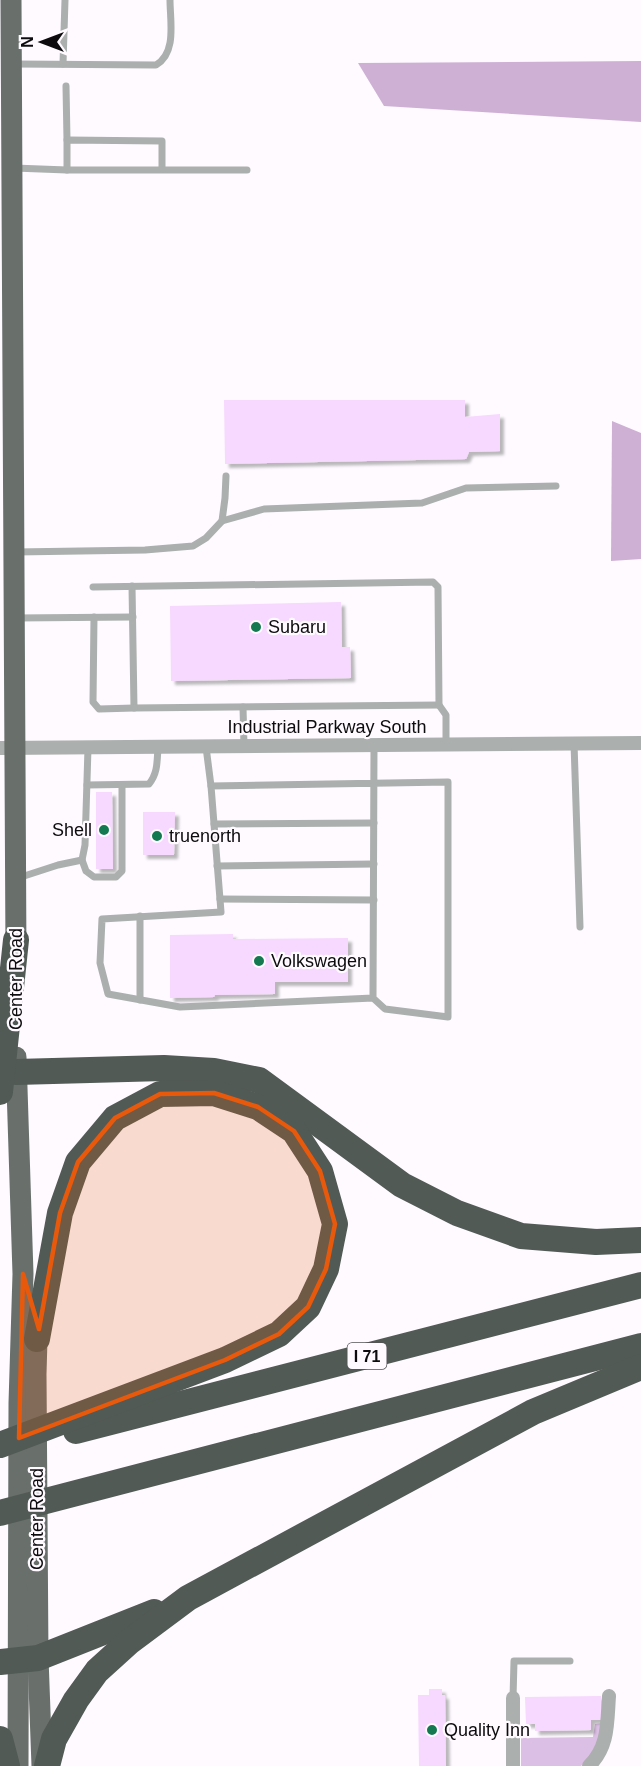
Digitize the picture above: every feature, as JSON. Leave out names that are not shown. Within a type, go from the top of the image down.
[{"type":"highway","points":[[0,1092],[16,940]]},
{"type":"highway","points":[[16,1072],[164,1068],[214,1071],[260,1080],[402,1185],[457,1213],[520,1236],[596,1242],[641,1240]]},
{"type":"highway","points":[[0,1445],[92,1419],[225,1360],[279,1334],[308,1307],[326,1269],[335,1224],[320,1171],[294,1131],[258,1107],[214,1093],[160,1094],[115,1118],[78,1162],[60,1213],[37,1339]]},
{"type":"highway","name":"I 71","points":[[0,1451],[92,1419],[641,1285]]},
{"type":"highway","points":[[0,1513],[641,1346]]},
{"type":"highway","points":[[19,1661],[188,1598],[533,1412],[641,1367]]},
{"type":"highway","points":[[47,1766],[54,1739],[76,1700],[97,1671],[129,1642],[188,1598]]},
{"type":"highway","points":[[0,1739],[7,1766]]},
{"type":"main road","name":"Center Road","points":[[11,0],[8,175],[13,618],[7,748],[16,940],[16,1072],[23,1274],[19,1415],[18,1766]]},
{"type":"main road","name":"Center Road","points":[[23,1274],[37,1339],[19,1661],[42,1766]]},
{"type":"street","name":"Industrial Parkway South","points":[[7,748],[641,743]]},
{"type":"street","points":[[589,1766],[599,1756],[605,1738],[609,1696]]},
{"type":"street","points":[[513,1698],[513,1766]]},
{"type":"lane","points":[[63,64],[64,0]]},
{"type":"lane","points":[[11,64],[156,65],[162,62],[171,40],[170,0]]},
{"type":"lane","points":[[66,86],[67,170]]},
{"type":"lane","points":[[67,140],[162,141],[162,169]]},
{"type":"lane","points":[[8,175],[67,170],[246,170]]},
{"type":"lane","points":[[222,521],[226,476]]},
{"type":"lane","points":[[11,541],[183,548],[193,546],[207,538],[222,521],[264,509],[422,503],[466,488],[556,486]]},
{"type":"lane","points":[[93,587],[433,582],[438,587],[439,705],[446,715],[446,744]]},
{"type":"lane","points":[[132,586],[134,708]]},
{"type":"lane","points":[[94,617],[93,702],[99,709],[439,705]]},
{"type":"lane","points":[[13,618],[133,617]]},
{"type":"lane","points":[[243,707],[244,746]]},
{"type":"lane","points":[[574,743],[580,927]]},
{"type":"lane","points":[[373,998],[374,745]]},
{"type":"lane","points":[[206,746],[220,912],[102,918],[100,963],[108,994],[180,1007],[373,998],[385,1009],[448,1017],[448,782],[211,786]]},
{"type":"lane","points":[[88,747],[85,845],[82,860],[86,871],[94,877],[116,877],[122,871],[122,785]]},
{"type":"lane","points":[[87,785],[149,784],[157,768],[158,747]]},
{"type":"lane","points":[[214,824],[374,823]]},
{"type":"lane","points":[[13,892],[58,865],[82,860]]},
{"type":"lane","points":[[217,866],[374,864]]},
{"type":"lane","points":[[220,899],[374,900]]},
{"type":"lane","points":[[140,916],[140,1000]]},
{"type":"lane","points":[[513,1698],[514,1661],[570,1661]]},
{"type":"highlighted area","points":[[214,1093],[258,1107],[294,1131],[320,1171],[335,1224],[326,1269],[308,1307],[279,1334],[225,1360],[19,1438],[23,1274],[39,1329],[60,1213],[78,1162],[115,1118],[160,1094]]},
{"type":"shaded area","points":[[641,61],[641,122],[384,106],[358,63]]},
{"type":"shaded area","points":[[612,421],[641,433],[641,559],[611,561]]},
{"type":"shaded area","points":[[603,1723],[596,1747],[581,1766],[521,1766],[521,1738],[593,1737],[595,1724]]},
{"type":"building","points":[[224,400],[465,400],[465,417],[500,414],[500,451],[469,452],[466,459],[225,464]]},
{"type":"building","name":"Subaru","points":[[341,602],[342,647],[350,647],[351,678],[171,681],[170,606]]},
{"type":"building","name":"Shell","points":[[96,792],[112,792],[113,869],[96,869]]},
{"type":"building","points":[[143,812],[175,812],[174,855],[143,855]]},
{"type":"building","name":"Volkswagen","points":[[233,934],[233,939],[348,938],[348,982],[275,982],[275,994],[170,998],[170,935]]},
{"type":"building","name":"Quality Inn","points":[[429,1689],[442,1689],[442,1695],[445,1695],[446,1766],[419,1766],[418,1695],[429,1695]]},
{"type":"building","points":[[601,1696],[602,1720],[591,1720],[591,1730],[535,1731],[535,1724],[526,1724],[525,1697]]},
{"type":"place","name":"Subaru","points":[[256,627]]},
{"type":"place","name":"Shell","points":[[104,830]]},
{"type":"place","name":"truenorth","points":[[157,836]]},
{"type":"place","name":"Volkswagen","points":[[259,961]]},
{"type":"place","name":"Quality Inn","points":[[432,1730]]}]
